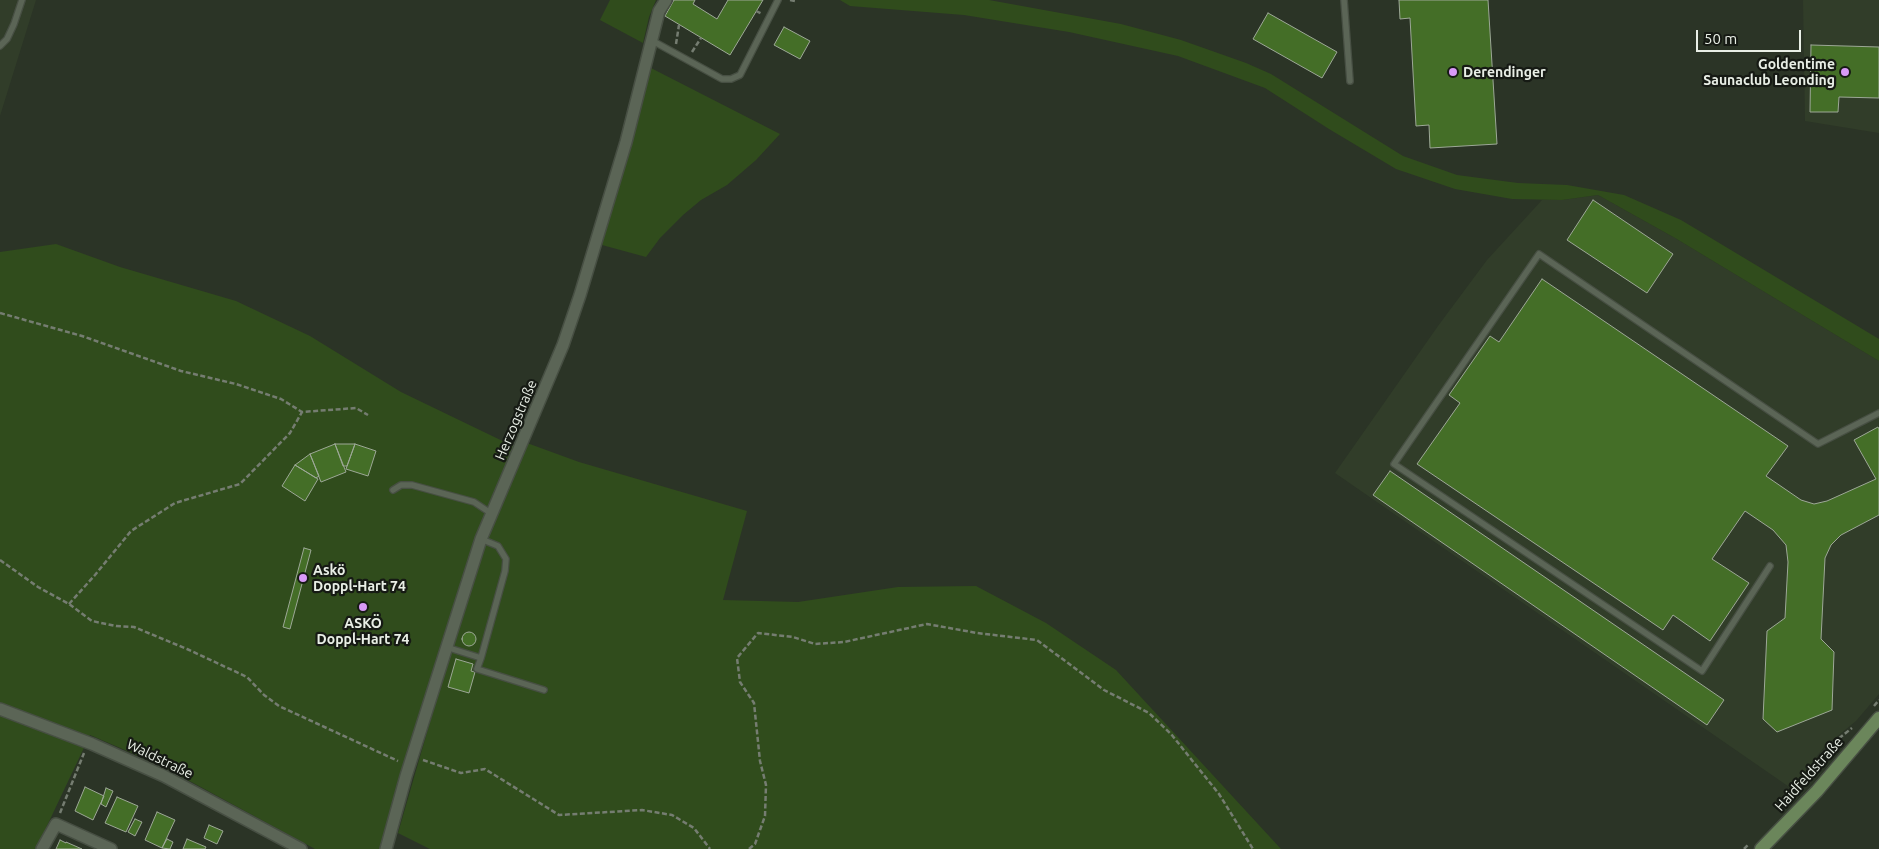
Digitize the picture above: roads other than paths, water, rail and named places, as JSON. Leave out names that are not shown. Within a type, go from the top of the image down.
[{"type":"street","name":"Herzogstraße","points":[[386,849],[410,762],[481,539],[563,345],[626,142],[659,11],[666,0]]},
{"type":"street","name":"Waldstraße","points":[[0,709],[89,742],[164,776],[301,849]]},
{"type":"street","name":"Haidfeldstraße","points":[[1755,846],[1817,791],[1876,712]]},
{"type":"street","points":[[42,849],[56,824],[111,849]]},
{"type":"lane","points":[[0,46],[7,39],[22,0]]},
{"type":"lane","points":[[652,40],[722,79],[731,79],[740,74],[778,0]]},
{"type":"lane","points":[[1344,0],[1350,81]]},
{"type":"lane","points":[[1770,566],[1702,671],[1394,464],[1538,254],[1818,444],[1879,413]]},
{"type":"lane","points":[[393,490],[401,485],[412,485],[474,502],[492,514]]},
{"type":"lane","points":[[481,539],[498,546],[506,559],[505,571],[477,669],[544,690]]},
{"type":"lane","points":[[446,647],[481,658]]},
{"type":"place","name":"Derendinger","points":[[1453,72]]},
{"type":"place","name":"Goldentime Saunaclub Leonding","points":[[1845,72]]},
{"type":"place","name":"Askö Doppl-Hart 74","points":[[303,578]]},
{"type":"place","name":"ASKÖ Doppl-Hart 74","points":[[363,607]]}]
